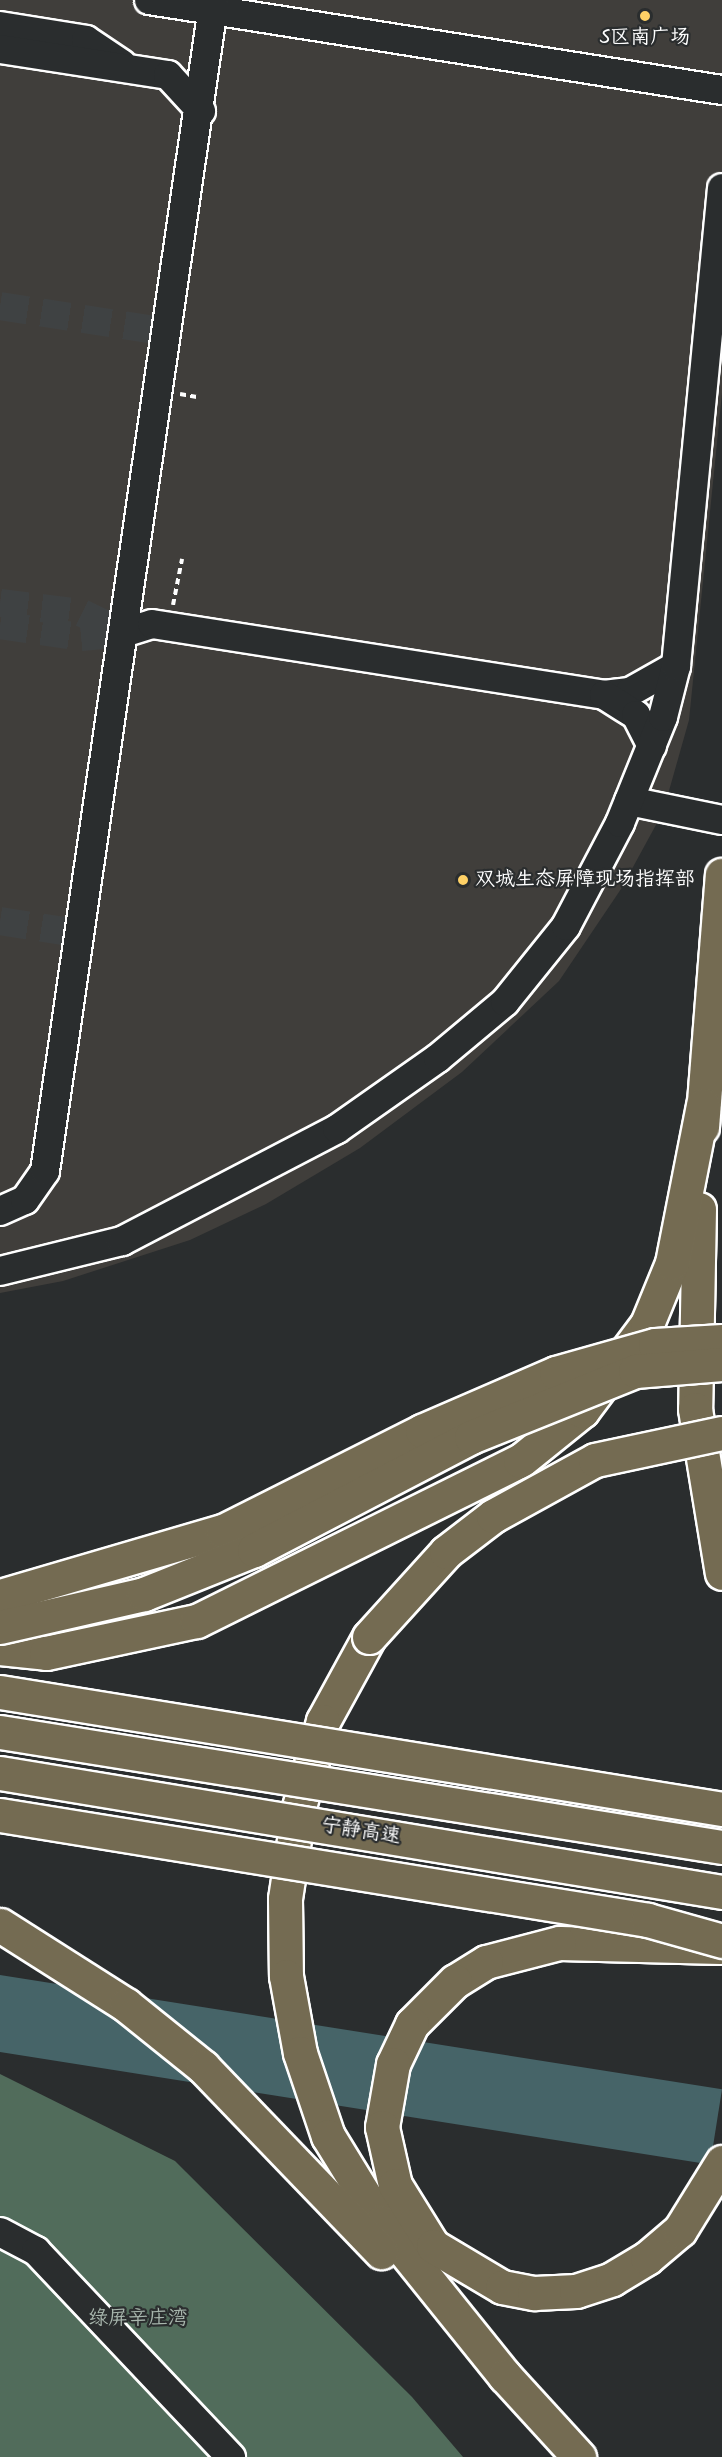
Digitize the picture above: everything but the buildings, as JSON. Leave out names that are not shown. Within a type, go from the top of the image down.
[{"type":"highway","points":[[722,875],[703,1105],[695,1409],[722,1573]]},
{"type":"highway","points":[[0,1648],[46,1653],[197,1621],[520,1461],[582,1411],[647,1324],[672,1263],[703,1105]]},
{"type":"highway","points":[[0,1596],[224,1531],[422,1431],[556,1373],[655,1345],[722,1341]]},
{"type":"highway","points":[[0,1627],[144,1594],[254,1550],[471,1437],[635,1371],[722,1364]]},
{"type":"highway","points":[[579,2457],[505,2376],[381,2222],[328,2136],[300,2053],[286,1976],[285,1899],[298,1808],[323,1721],[369,1637],[446,1552],[493,1516],[595,1460],[722,1433]]},
{"type":"highway","points":[[0,1692],[722,1809]]},
{"type":"highway","points":[[0,1732],[722,1847]]},
{"type":"highway","name":"宁静高速","points":[[0,1773],[722,1892]]},
{"type":"highway","points":[[0,1815],[648,1920],[722,1941]]},
{"type":"highway","points":[[6,1927],[126,2005],[203,2067],[305,2171],[437,2313],[505,2376]]},
{"type":"highway","points":[[722,1947],[559,1943],[486,1962],[455,1981],[412,2024],[393,2064],[382,2127],[395,2185],[433,2246],[502,2287],[534,2293],[576,2291],[612,2279],[647,2258],[680,2230],[722,2163]]},
{"type":"street","points":[[148,0],[212,7],[722,90]]},
{"type":"street","points":[[0,1211],[25,1200],[45,1170],[201,111],[212,7]]},
{"type":"street","points":[[0,26],[86,40],[132,69]]},
{"type":"street","points":[[0,49],[168,75],[201,111]]},
{"type":"street","points":[[0,1271],[122,1241],[225,1192],[337,1129],[438,1058],[505,1002],[566,926],[629,801],[652,746],[676,666],[722,188]]},
{"type":"street","points":[[709,333],[722,369]]},
{"type":"street","points":[[123,633],[152,624],[604,695],[639,688],[676,666]]},
{"type":"street","points":[[604,695],[636,715],[652,746]]},
{"type":"street","points":[[629,801],[722,820]]},
{"type":"street","points":[[0,2232],[36,2251],[231,2457]]},
{"type":"path","points":[[169,627],[182,559]]},
{"type":"shaded area","points":[[0,0],[722,0],[722,393],[689,720],[663,812],[621,889],[559,981],[462,1072],[360,1148],[266,1204],[190,1240],[63,1281],[0,1293]]},
{"type":"green space","name":"绿屏辛庄湾","points":[[0,2074],[175,2161],[412,2397],[463,2457],[0,2457]]},
{"type":"water","points":[[0,1975],[722,2089],[710,2164],[0,2052]]},
{"type":"tunnel","points":[[0,306],[168,332]]},
{"type":"tunnel","points":[[0,603],[82,613],[123,633]]},
{"type":"tunnel","points":[[0,625],[81,637],[123,633]]},
{"type":"tunnel","points":[[0,921],[77,933]]},
{"type":"place","name":"S区南广场","points":[[645,16]]},
{"type":"place","name":"双城生态屏障现场指挥部","points":[[463,880]]}]
